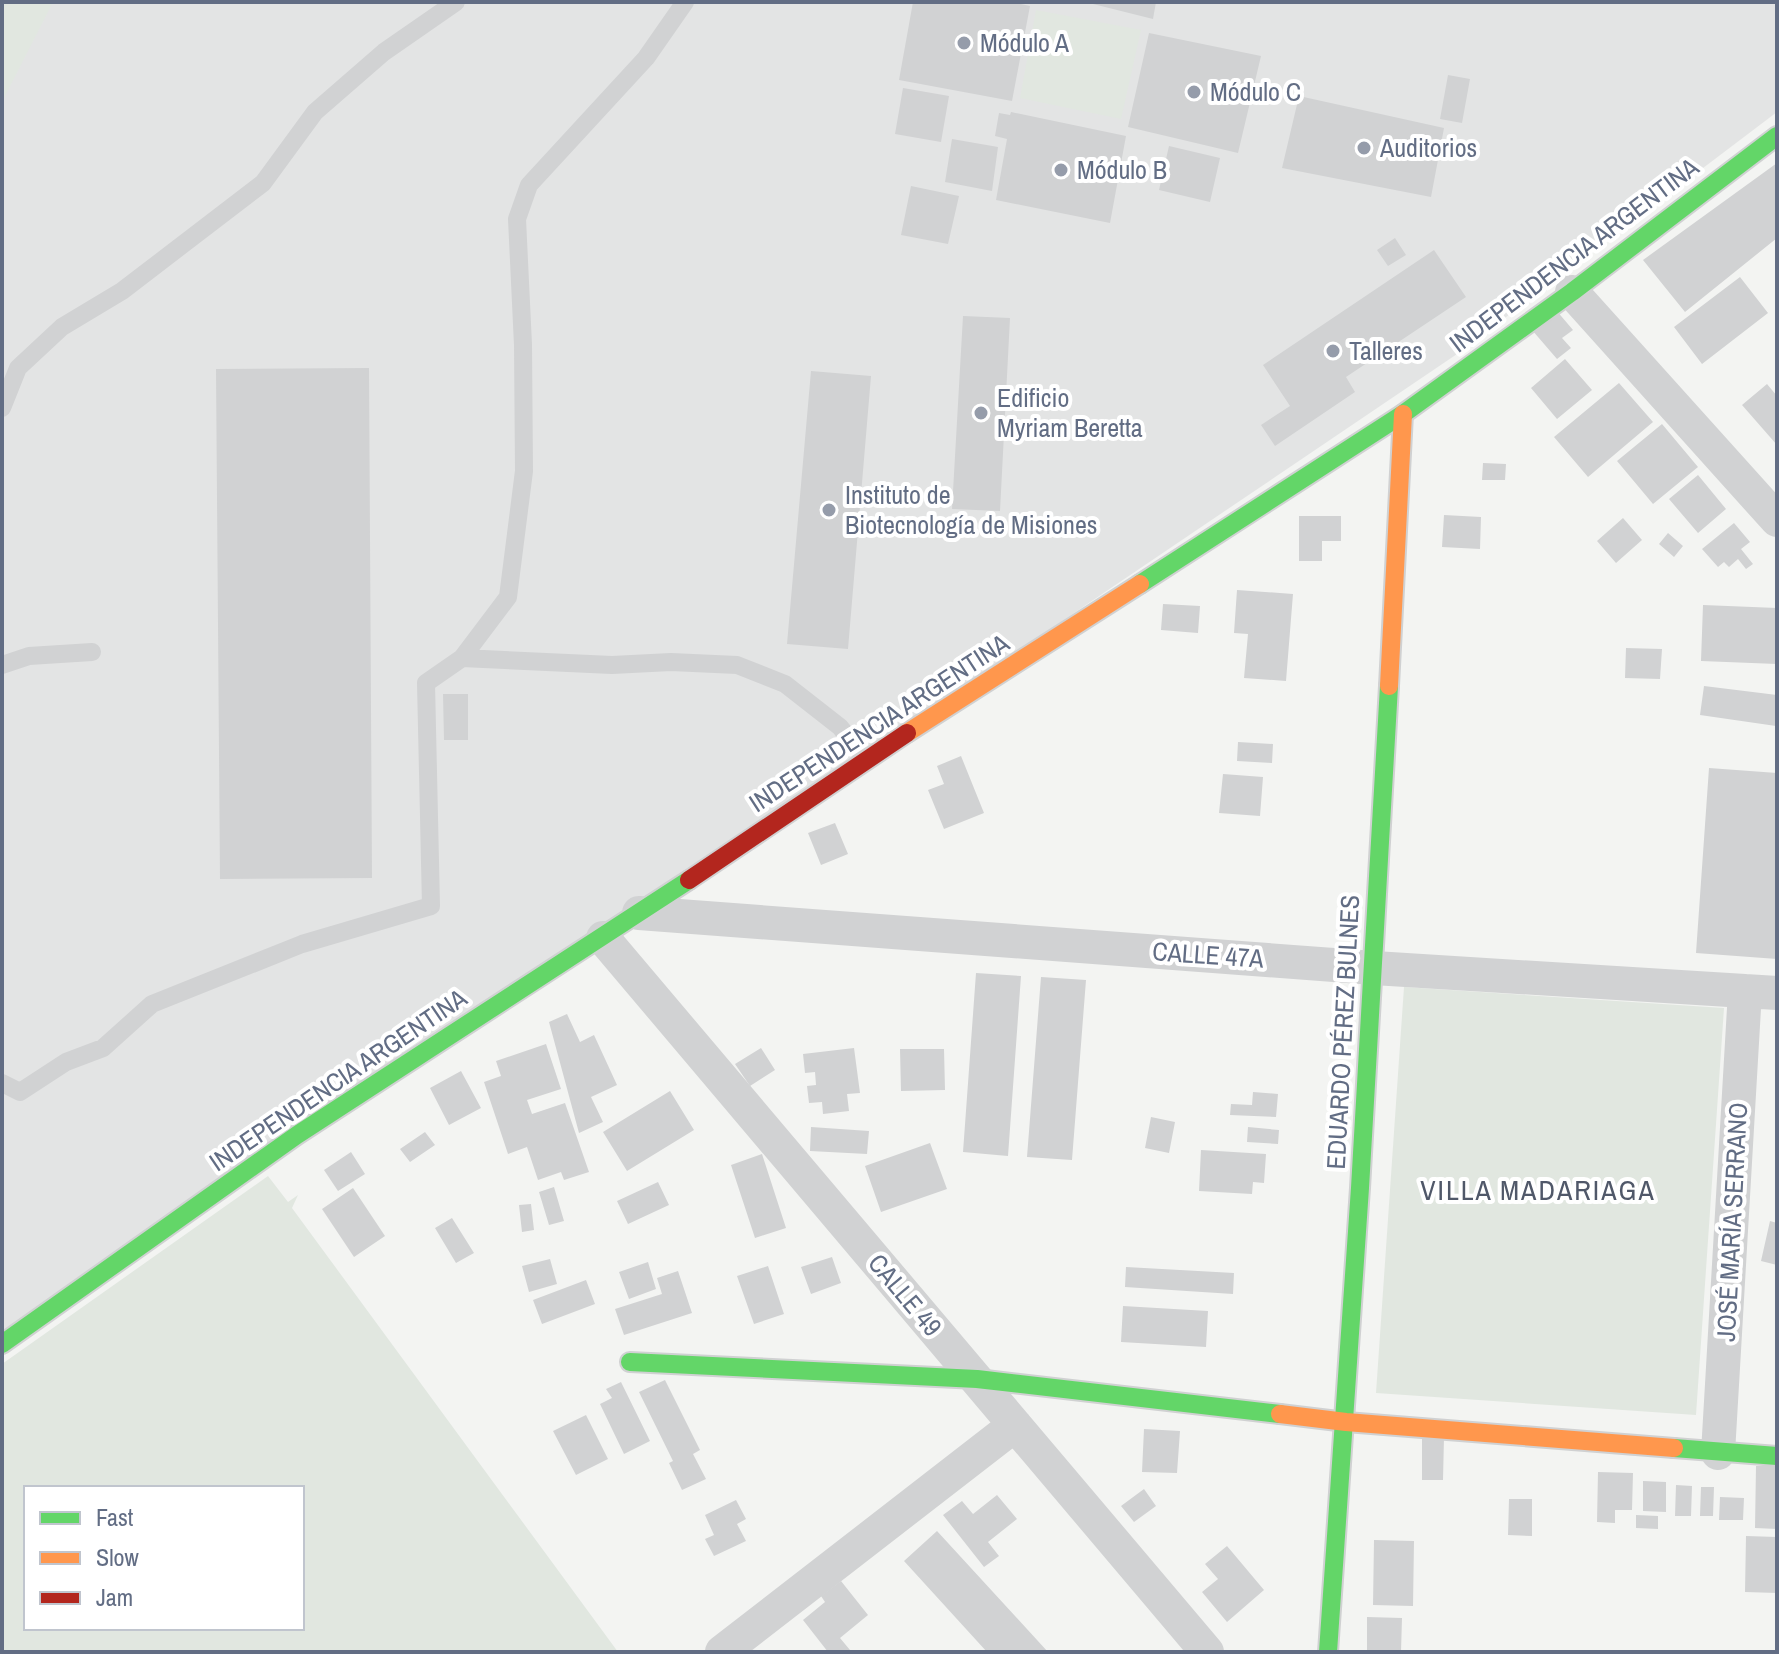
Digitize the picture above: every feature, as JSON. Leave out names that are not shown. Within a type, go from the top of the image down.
[{"type":"street","name":"INDEPENDENCIA ARGENTINA","points":[[2,1344],[297,1135],[1403,414],[1572,292],[1777,136]]},
{"type":"street","points":[[1572,292],[1777,520]]},
{"type":"street","name":"EDUARDO PÉREZ BULNES","points":[[1328,1652],[1346,1422],[1374,968],[1403,414]]},
{"type":"street","name":"CALLE 47A","points":[[639,913],[1374,968],[1761,992]]},
{"type":"street","name":"CALLE 49","points":[[603,938],[1207,1652]]},
{"type":"street","name":"JOSÉ MARÍA SERRANO","points":[[1718,1453],[1761,992]]},
{"type":"street","points":[[630,1362],[977,1379],[1346,1422],[1777,1456]]},
{"type":"street","points":[[722,1652],[1015,1425]]},
{"type":"lane","points":[[2,408],[18,368],[62,327],[122,291],[263,183],[315,112],[384,52],[456,2]]},
{"type":"lane","points":[[2,1101],[66,1062],[103,1048],[152,1004],[302,944],[431,906],[426,683],[462,658],[508,597],[524,471],[523,345],[517,219],[529,185],[646,58],[685,2]]},
{"type":"lane","points":[[2,665],[29,656],[92,652]]},
{"type":"lane","points":[[462,658],[612,665],[671,662],[737,665],[785,684],[840,727],[867,761]]},
{"type":"lane","points":[[2,1083],[20,1092]]},
{"type":"shaded area","points":[[2,2],[1777,2],[1777,112],[1460,352],[2,1338]]},
{"type":"shaded area","points":[[2,2],[53,2],[2,102]]},
{"type":"shaded area","points":[[1036,10],[1141,30],[1121,119],[1020,98]]},
{"type":"shaded area","points":[[1404,987],[1724,1008],[1696,1415],[1376,1393]]},
{"type":"shaded area","points":[[268,1176],[288,1202],[298,1195],[292,1208],[618,1652],[2,1652],[2,1364]]},
{"type":"building","name":"Módulo A","points":[[913,2],[1011,2],[1030,6],[1012,101],[899,80]]},
{"type":"building","points":[[1085,2],[1156,2],[1153,19]]},
{"type":"building","name":"Módulo C","points":[[1149,33],[1261,56],[1238,153],[1128,127]]},
{"type":"building","points":[[1448,75],[1470,79],[1462,123],[1440,119]]},
{"type":"building","points":[[903,88],[949,96],[941,142],[895,134]]},
{"type":"building","name":"Auditorios","points":[[1299,96],[1444,128],[1431,197],[1282,168]]},
{"type":"building","name":"Módulo B","points":[[1011,112],[1126,136],[1110,223],[996,200],[1007,139],[995,136],[999,113],[1010,115]]},
{"type":"building","points":[[952,139],[998,147],[992,191],[945,182]]},
{"type":"building","points":[[1169,146],[1220,158],[1210,202],[1159,190]]},
{"type":"building","points":[[1777,163],[1777,238],[1685,312],[1643,260]]},
{"type":"building","points":[[911,186],[959,196],[948,244],[901,235]]},
{"type":"building","points":[[1395,238],[1406,255],[1388,266],[1377,250]]},
{"type":"building","name":"Talleres","points":[[1434,250],[1466,297],[1346,377],[1355,392],[1275,446],[1261,425],[1290,406],[1263,365]]},
{"type":"building","points":[[1740,277],[1768,313],[1702,364],[1674,327]]},
{"type":"building","points":[[1556,310],[1573,330],[1562,338],[1571,348],[1557,359],[1532,330]]},
{"type":"building","name":"Edificio Myriam Beretta","points":[[963,316],[1010,318],[1000,511],[952,509]]},
{"type":"building","points":[[1565,359],[1592,390],[1557,419],[1531,388]]},
{"type":"building","points":[[369,368],[372,878],[220,879],[216,369]]},
{"type":"building","name":"Instituto de Biotecnología de Misiones","points":[[811,371],[871,376],[848,649],[787,644]]},
{"type":"building","points":[[1619,383],[1653,422],[1588,477],[1554,437]]},
{"type":"building","points":[[1767,384],[1777,396],[1777,445],[1742,405]]},
{"type":"building","points":[[1662,424],[1698,467],[1653,504],[1617,461]]},
{"type":"building","points":[[1483,463],[1506,464],[1505,480],[1482,480]]},
{"type":"building","points":[[1698,475],[1726,509],[1698,533],[1669,499]]},
{"type":"building","points":[[1444,515],[1481,517],[1480,549],[1442,547]]},
{"type":"building","points":[[1299,516],[1341,516],[1341,541],[1322,541],[1322,561],[1299,561]]},
{"type":"building","points":[[1623,518],[1642,540],[1616,563],[1597,541]]},
{"type":"building","points":[[1734,523],[1750,542],[1741,549],[1753,564],[1746,569],[1738,559],[1729,567],[1724,562],[1718,567],[1702,549]]},
{"type":"building","points":[[1668,533],[1683,546],[1674,557],[1659,544]]},
{"type":"building","points":[[1237,590],[1293,594],[1286,681],[1244,678],[1248,634],[1234,633]]},
{"type":"building","points":[[1163,604],[1200,606],[1198,633],[1161,630]]},
{"type":"building","points":[[1703,605],[1777,608],[1777,664],[1701,661]]},
{"type":"building","points":[[1626,648],[1662,649],[1660,679],[1625,678]]},
{"type":"building","points":[[1704,686],[1777,695],[1776,726],[1700,715]]},
{"type":"building","points":[[443,694],[468,694],[468,740],[444,740]]},
{"type":"building","points":[[1238,742],[1273,744],[1272,763],[1237,761]]},
{"type":"building","points":[[961,756],[984,813],[944,829],[928,790],[944,784],[937,766]]},
{"type":"building","points":[[1709,768],[1777,773],[1777,959],[1696,953]]},
{"type":"building","points":[[1223,774],[1263,777],[1260,816],[1219,813]]},
{"type":"building","points":[[835,823],[848,854],[821,865],[808,833]]},
{"type":"building","points":[[976,973],[1021,976],[1008,1156],[963,1152]]},
{"type":"building","points":[[1041,977],[1086,980],[1072,1160],[1027,1157]]},
{"type":"building","points":[[567,1014],[580,1042],[594,1035],[617,1085],[591,1097],[603,1122],[579,1133],[549,1022]]},
{"type":"building","points":[[546,1044],[561,1089],[527,1100],[532,1114],[565,1103],[589,1172],[564,1180],[561,1172],[538,1180],[527,1147],[508,1154],[484,1082],[501,1076],[496,1061]]},
{"type":"building","points":[[761,1048],[775,1070],[750,1086],[735,1064]]},
{"type":"building","points":[[854,1048],[860,1093],[847,1094],[849,1111],[823,1114],[822,1102],[809,1103],[807,1086],[816,1085],[815,1072],[805,1073],[803,1054]]},
{"type":"building","points":[[900,1049],[944,1049],[945,1090],[901,1091]]},
{"type":"building","points":[[461,1071],[481,1108],[449,1125],[430,1088]]},
{"type":"building","points":[[670,1091],[694,1130],[627,1171],[603,1132]]},
{"type":"building","points":[[1253,1092],[1278,1094],[1276,1117],[1230,1115],[1231,1104],[1252,1105]]},
{"type":"building","points":[[1151,1117],[1175,1122],[1169,1153],[1145,1148]]},
{"type":"building","points":[[811,1127],[869,1131],[867,1154],[810,1151]]},
{"type":"building","points":[[1248,1127],[1279,1130],[1278,1144],[1247,1142]]},
{"type":"building","points":[[425,1132],[435,1145],[410,1162],[400,1149]]},
{"type":"building","points":[[930,1143],[947,1189],[881,1212],[865,1166]]},
{"type":"building","points":[[1201,1150],[1266,1154],[1264,1183],[1253,1182],[1252,1194],[1199,1191]]},
{"type":"building","points":[[351,1152],[365,1174],[338,1191],[324,1170]]},
{"type":"building","points":[[762,1154],[786,1228],[755,1238],[731,1165]]},
{"type":"building","points":[[658,1182],[669,1205],[628,1224],[617,1201]]},
{"type":"building","points":[[554,1187],[564,1221],[549,1225],[539,1192]]},
{"type":"building","points":[[353,1188],[385,1236],[354,1257],[322,1209]]},
{"type":"building","points":[[531,1204],[534,1230],[522,1232],[519,1205]]},
{"type":"building","points":[[452,1218],[474,1253],[456,1263],[435,1228]]},
{"type":"building","points":[[1770,1221],[1777,1223],[1777,1265],[1761,1261]]},
{"type":"building","points":[[832,1257],[841,1283],[811,1294],[801,1267]]},
{"type":"building","points":[[550,1259],[557,1284],[529,1292],[522,1266]]},
{"type":"building","points":[[648,1262],[656,1289],[629,1299],[619,1272]]},
{"type":"building","points":[[768,1266],[784,1314],[754,1324],[737,1276]]},
{"type":"building","points":[[1126,1267],[1234,1273],[1233,1294],[1125,1287]]},
{"type":"building","points":[[678,1271],[692,1313],[624,1335],[615,1309],[662,1294],[657,1278]]},
{"type":"building","points":[[586,1280],[595,1304],[542,1324],[533,1300]]},
{"type":"building","points":[[1123,1306],[1208,1311],[1206,1347],[1121,1342]]},
{"type":"building","points":[[665,1380],[700,1450],[693,1454],[706,1479],[682,1490],[669,1463],[673,1461],[639,1392]]},
{"type":"building","points":[[621,1382],[650,1441],[624,1454],[600,1404],[612,1398],[606,1389]]},
{"type":"building","points":[[586,1415],[608,1459],[576,1475],[553,1431]]},
{"type":"building","points":[[1144,1429],[1180,1431],[1177,1473],[1142,1472]]},
{"type":"building","points":[[1422,1436],[1444,1437],[1443,1480],[1422,1480]]},
{"type":"building","points":[[1756,1466],[1777,1466],[1777,1529],[1755,1528]]},
{"type":"building","points":[[1598,1472],[1633,1473],[1632,1510],[1615,1510],[1615,1523],[1597,1522]]},
{"type":"building","points":[[1643,1481],[1666,1482],[1666,1512],[1643,1511]]},
{"type":"building","points":[[1676,1485],[1692,1486],[1691,1516],[1675,1516]]},
{"type":"building","points":[[1701,1487],[1714,1487],[1713,1516],[1700,1516]]},
{"type":"building","points":[[1144,1489],[1156,1506],[1134,1522],[1121,1506]]},
{"type":"building","points":[[997,1495],[1017,1519],[988,1542],[999,1556],[984,1567],[943,1515],[962,1501],[973,1514]]},
{"type":"building","points":[[1720,1497],[1744,1498],[1743,1520],[1719,1520]]},
{"type":"building","points":[[1509,1499],[1532,1499],[1532,1536],[1508,1535]]},
{"type":"building","points":[[736,1500],[746,1519],[737,1524],[746,1541],[714,1556],[705,1539],[714,1535],[705,1515]]},
{"type":"building","points":[[1636,1515],[1658,1516],[1658,1529],[1636,1528]]},
{"type":"building","points":[[937,1531],[1048,1652],[987,1652],[904,1561]]},
{"type":"building","points":[[1746,1536],[1777,1537],[1777,1593],[1745,1592]]},
{"type":"building","points":[[1374,1540],[1414,1541],[1413,1606],[1373,1605]]},
{"type":"building","points":[[1227,1546],[1264,1590],[1227,1622],[1202,1592],[1218,1579],[1205,1564]]},
{"type":"building","points":[[841,1581],[868,1615],[840,1638],[850,1650],[828,1652],[803,1620],[825,1602],[821,1596]]},
{"type":"building","points":[[1367,1617],[1402,1618],[1401,1652],[1367,1652]]},
{"type":"traffic: fast","points":[[1140,584],[1403,414],[1572,292],[1777,136]]},
{"type":"traffic: fast","points":[[1328,1652],[1360,1188],[1389,686]]},
{"type":"traffic: fast","points":[[2,1344],[297,1135],[689,880]]},
{"type":"traffic: fast","points":[[630,1362],[977,1379],[1280,1414]]},
{"type":"traffic: fast","points":[[1674,1448],[1777,1456]]},
{"type":"traffic: slow","points":[[1389,686],[1403,414]]},
{"type":"traffic: slow","points":[[907,733],[1140,584]]},
{"type":"traffic: slow","points":[[1280,1414],[1674,1448]]},
{"type":"traffic: jam","points":[[689,880],[907,733]]},
{"type":"place","name":"Módulo A","points":[[964,43]]},
{"type":"place","name":"Módulo C","points":[[1194,92]]},
{"type":"place","name":"Auditorios","points":[[1364,148]]},
{"type":"place","name":"Módulo B","points":[[1061,170]]},
{"type":"place","name":"Talleres","points":[[1333,351]]},
{"type":"place","name":"Edificio Myriam Beretta","points":[[981,413]]},
{"type":"place","name":"Instituto de Biotecnología de Misiones","points":[[829,510]]},
{"type":"district","name":"VILLA MADARIAGA","points":[[1538,1190]]}]
